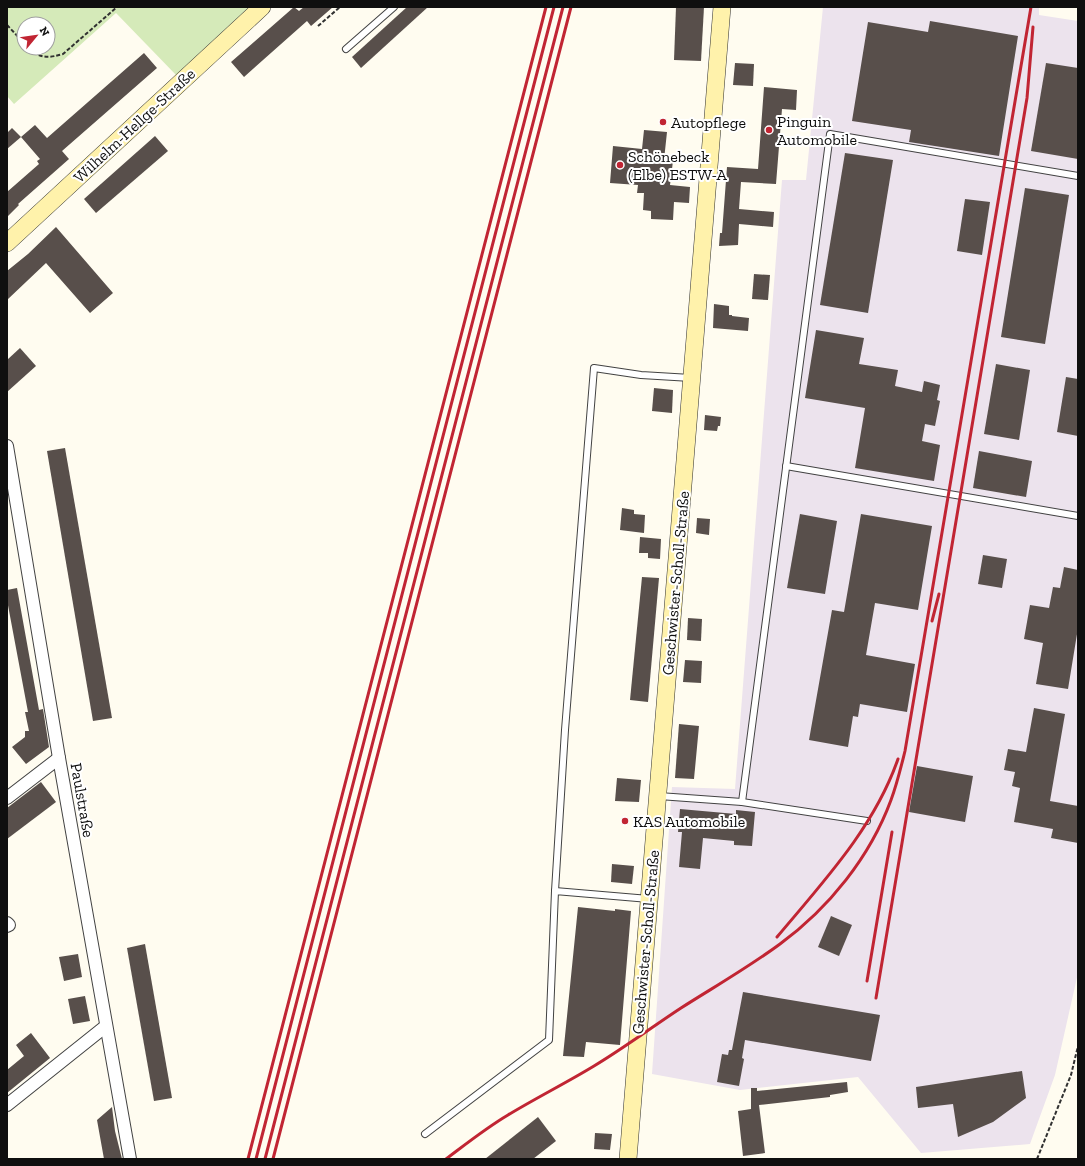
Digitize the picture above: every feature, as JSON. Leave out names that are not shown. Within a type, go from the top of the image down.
[{"type":"street","name":"Wilhelm-Hellge-Straße","points":[[7,243],[262,7]]},
{"type":"street","name":"Geschwister-Scholl-Straße","points":[[628,1159],[648,899],[722,7]]},
{"type":"street","name":"Paulstraße","points":[[7,446],[59,758],[130,1159]]},
{"type":"street","points":[[7,798],[59,758]]},
{"type":"street","points":[[7,1105],[106,1026]]},
{"type":"lane","points":[[346,49],[394,7]]},
{"type":"lane","points":[[742,802],[830,134],[1078,176]]},
{"type":"lane","points":[[425,1134],[549,1040],[555,891],[565,730],[594,368],[641,375],[692,378]]},
{"type":"lane","points":[[786,466],[1078,516]]},
{"type":"lane","points":[[657,796],[742,802],[867,821]]},
{"type":"lane","points":[[555,891],[648,899]]},
{"type":"path","points":[[41,56],[52,58],[63,54],[117,7]]},
{"type":"path","points":[[318,26],[340,7]]},
{"type":"path","points":[[7,25],[16,35]]},
{"type":"path","points":[[1037,1159],[1071,1075],[1078,1046]]},
{"type":"shaded area","points":[[823,7],[1039,7],[1039,15],[1078,21],[1078,973],[1055,1075],[1030,1144],[921,1153],[858,1077],[740,1090],[652,1074],[672,787],[735,789],[782,180],[806,180]]},
{"type":"green space","points":[[7,7],[252,7],[178,77],[116,13],[14,104],[7,96]]},
{"type":"building","points":[[294,7],[299,11],[304,7],[333,7],[311,26],[307,21],[244,77],[231,62]]},
{"type":"building","points":[[407,7],[428,7],[361,68],[352,57]]},
{"type":"building","points":[[676,7],[704,7],[701,61],[674,60]]},
{"type":"building","points":[[930,21],[1018,36],[999,156],[909,142],[911,130],[852,121],[868,22],[928,32]]},
{"type":"building","points":[[144,53],[157,68],[62,151],[69,159],[18,204],[19,205],[7,217],[7,192],[39,164],[37,161],[40,159],[21,137],[35,125],[47,138]]},
{"type":"building","points":[[735,63],[754,64],[753,86],[733,85]]},
{"type":"building","points":[[1046,63],[1078,68],[1078,159],[1031,151]]},
{"type":"building","points":[[764,87],[797,90],[796,110],[782,109],[776,184],[741,182],[739,209],[774,212],[773,227],[739,224],[738,245],[719,246],[720,233],[722,233],[727,167],[758,169]]},
{"type":"building","points":[[12,128],[21,137],[7,149],[7,133]]},
{"type":"building","points":[[644,130],[667,132],[664,160],[673,161],[670,185],[690,187],[689,203],[674,202],[673,220],[651,219],[651,211],[643,210],[644,193],[637,193],[638,185],[610,183],[613,146],[642,149]]},
{"type":"building","points":[[155,136],[168,151],[96,213],[84,199]]},
{"type":"building","points":[[845,153],[893,160],[868,313],[820,305]]},
{"type":"building","points":[[1025,188],[1069,195],[1045,344],[1001,337]]},
{"type":"building","points":[[965,199],[990,202],[982,255],[957,251]]},
{"type":"building","points":[[56,227],[113,293],[90,313],[46,263],[7,300],[7,271],[28,254]]},
{"type":"building","points":[[754,274],[770,275],[768,300],[752,299]]},
{"type":"building","points":[[714,304],[729,306],[729,315],[749,318],[748,331],[713,328]]},
{"type":"building","points":[[816,330],[864,338],[859,364],[898,370],[895,386],[922,392],[924,381],[940,385],[937,400],[940,401],[935,426],[925,424],[922,441],[940,445],[934,481],[855,468],[865,408],[805,398]]},
{"type":"building","points":[[20,348],[36,366],[7,392],[7,360]]},
{"type":"building","points":[[996,364],[1030,370],[1019,440],[984,434]]},
{"type":"building","points":[[1066,377],[1078,379],[1078,436],[1057,432]]},
{"type":"building","points":[[654,388],[673,390],[672,413],[652,411]]},
{"type":"building","points":[[705,415],[721,417],[720,426],[718,426],[717,431],[704,430]]},
{"type":"building","points":[[65,448],[112,718],[93,721],[47,451]]},
{"type":"building","points":[[979,451],[1032,461],[1026,497],[973,488]]},
{"type":"building","points":[[622,508],[634,510],[634,514],[645,515],[644,533],[620,530]]},
{"type":"building","points":[[800,514],[837,521],[825,594],[787,588]]},
{"type":"building","points":[[861,514],[932,526],[918,610],[875,603],[866,655],[915,664],[907,712],[860,704],[858,717],[853,716],[848,747],[809,740],[832,610],[844,612]]},
{"type":"building","points":[[697,518],[710,519],[709,535],[696,533]]},
{"type":"building","points":[[640,537],[661,539],[660,559],[648,558],[648,553],[639,553]]},
{"type":"building","points":[[983,555],[1007,559],[1002,588],[978,584]]},
{"type":"building","points":[[1064,567],[1078,570],[1078,628],[1068,689],[1036,684],[1043,643],[1024,639],[1030,605],[1049,608],[1053,587],[1060,588]]},
{"type":"building","points":[[642,577],[659,578],[648,702],[630,700]]},
{"type":"building","points":[[17,588],[39,710],[43,709],[49,747],[26,764],[12,747],[25,737],[25,731],[29,731],[25,712],[28,712],[7,600],[7,590]]},
{"type":"building","points":[[688,618],[702,619],[701,641],[687,640]]},
{"type":"building","points":[[685,660],[702,661],[701,683],[683,682]]},
{"type":"building","points":[[1034,708],[1065,714],[1050,801],[1078,806],[1078,843],[1051,838],[1053,829],[1014,822],[1020,788],[1012,786],[1015,772],[1004,770],[1008,749],[1026,752]]},
{"type":"building","points":[[679,724],[699,726],[694,779],[675,778]]},
{"type":"building","points":[[917,766],[973,776],[965,822],[909,812]]},
{"type":"building","points":[[617,778],[641,780],[639,802],[615,801]]},
{"type":"building","points":[[41,782],[56,802],[7,839],[7,808]]},
{"type":"building","points":[[680,809],[736,814],[736,810],[755,812],[752,846],[734,845],[734,841],[703,838],[700,869],[679,867],[682,832],[678,832]]},
{"type":"building","points":[[612,864],[634,866],[632,884],[611,882]]},
{"type":"building","points":[[578,907],[615,911],[615,909],[631,911],[620,1045],[586,1042],[584,1057],[563,1056]]},
{"type":"building","points":[[831,916],[852,925],[839,956],[818,947]]},
{"type":"building","points":[[145,944],[172,1098],[154,1101],[127,948]]},
{"type":"building","points":[[78,954],[82,977],[64,981],[59,957]]},
{"type":"building","points":[[743,992],[880,1015],[871,1061],[745,1040],[742,1058],[744,1059],[739,1086],[717,1082],[722,1054],[728,1055],[729,1050],[732,1050]]},
{"type":"building","points":[[85,996],[90,1021],[73,1024],[68,999]]},
{"type":"building","points":[[31,1033],[50,1058],[7,1093],[7,1070],[24,1056],[16,1045]]},
{"type":"building","points":[[1022,1071],[1026,1098],[993,1122],[958,1137],[953,1104],[918,1108],[916,1087]]},
{"type":"building","points":[[847,1082],[848,1092],[830,1095],[830,1097],[759,1105],[765,1153],[743,1156],[738,1111],[751,1109],[751,1088],[757,1088],[757,1091]]},
{"type":"building","points":[[112,1107],[115,1131],[122,1159],[104,1159],[97,1120]]},
{"type":"building","points":[[538,1117],[556,1141],[533,1159],[485,1159]]},
{"type":"building","points":[[595,1133],[612,1134],[610,1150],[594,1149]]},
{"type":"railway","points":[[248,1159],[546,7]]},
{"type":"railway","points":[[256,1159],[554,7]]},
{"type":"railway","points":[[265,1159],[563,7]]},
{"type":"railway","points":[[273,1159],[571,7]]},
{"type":"railway","points":[[446,1159],[500,1120],[605,1059],[780,944],[798,930],[831,898],[860,861],[872,841],[891,800],[905,751],[1031,7]]},
{"type":"railway","points":[[876,998],[1027,98],[1033,27]]},
{"type":"railway","points":[[932,621],[939,594]]},
{"type":"railway","points":[[777,937],[829,875],[861,831],[888,784],[898,759]]},
{"type":"railway","points":[[867,981],[892,832]]},
{"type":"place","name":"Autopflege","points":[[663,122]]},
{"type":"place","name":"Pinguin Automobile","points":[[769,130]]},
{"type":"place","name":"Schönebeck (Elbe) ESTW-A","points":[[620,165]]},
{"type":"place","name":"KAS Automobile","points":[[625,821]]}]
